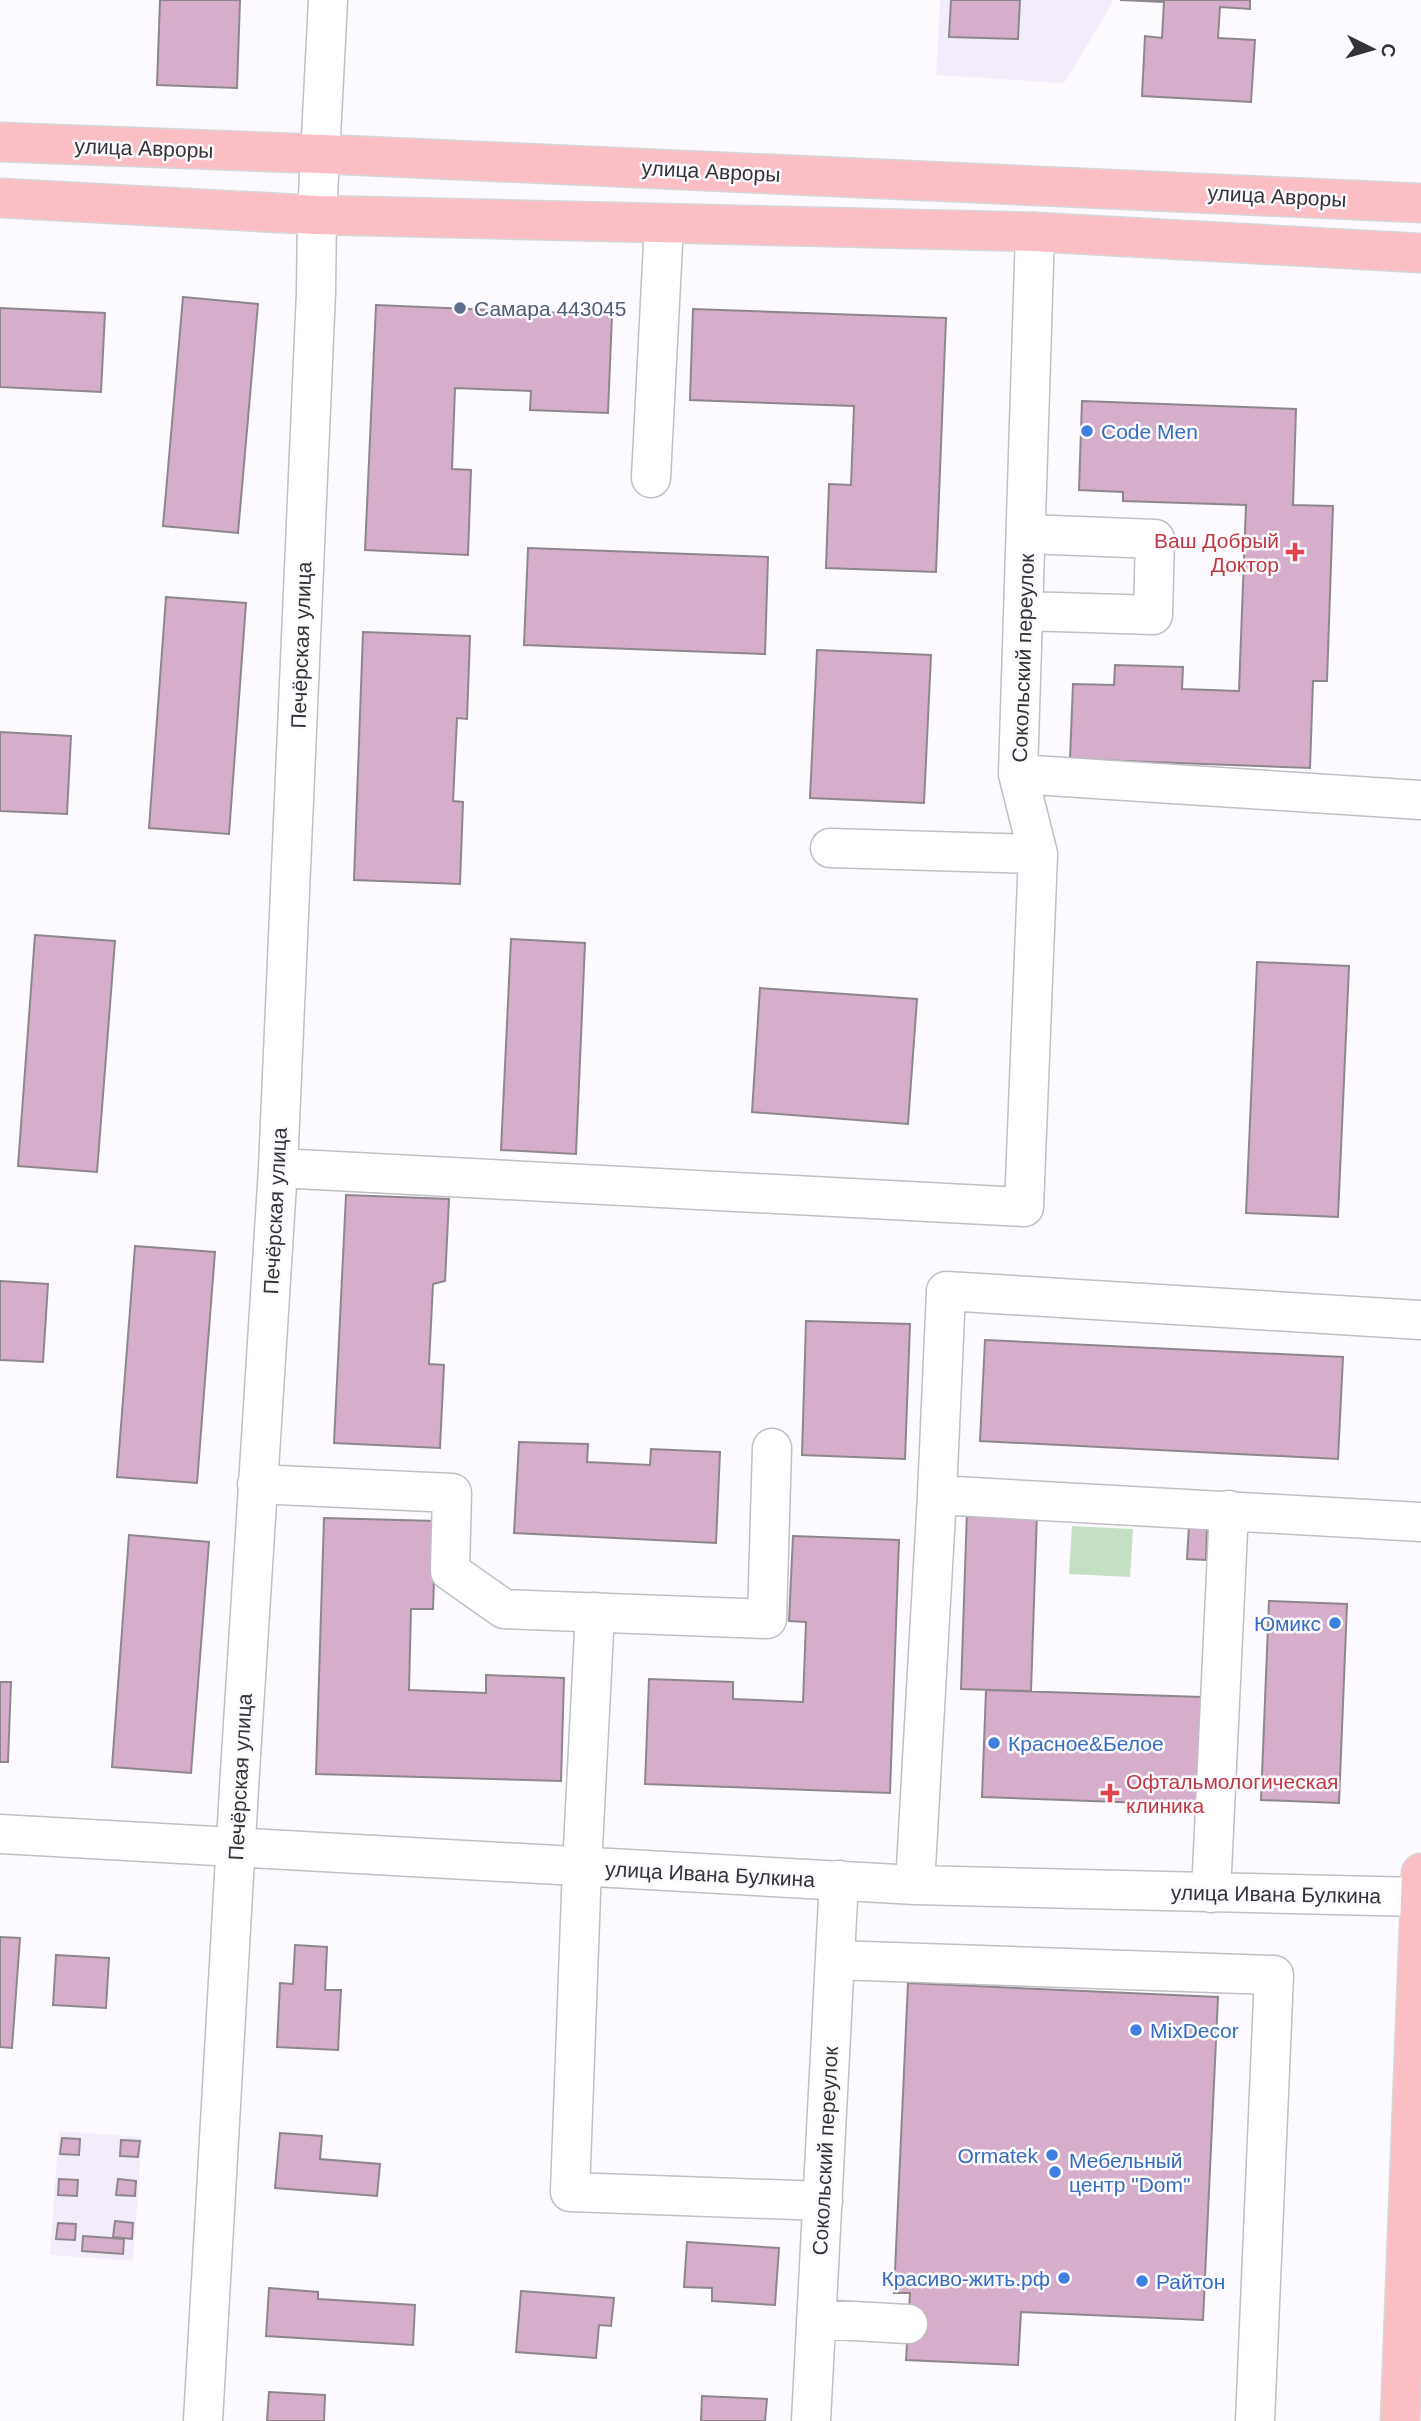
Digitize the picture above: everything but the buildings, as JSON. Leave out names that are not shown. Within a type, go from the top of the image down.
[{"type":"main road","name":"улица Авроры","points":[[0,142],[1421,203]]},
{"type":"main road","points":[[0,198],[317,215],[1035,232],[1421,253]]},
{"type":"main road","points":[[1400,2421],[1421,1873]]},
{"type":"street","name":"Печёрская улица","points":[[203,2421],[278,1168],[328,0]]},
{"type":"street","points":[[651,478],[664,224]]},
{"type":"street","name":"Сокольский переулок","points":[[278,1168],[1024,1207],[1038,854],[1018,774],[1035,232]]},
{"type":"street","points":[[1024,611],[1153,615],[1155,539],[1027,534]]},
{"type":"street","points":[[1018,774],[1421,800]]},
{"type":"street","points":[[830,848],[1038,854]]},
{"type":"street","points":[[915,1885],[946,1291],[1421,1320]]},
{"type":"street","points":[[257,1485],[452,1493],[450,1571],[504,1609],[767,1619],[772,1448]]},
{"type":"street","points":[[937,1494],[1421,1522]]},
{"type":"street","points":[[1211,1893],[1229,1510]]},
{"type":"street","points":[[595,1612],[570,2192],[823,2201]]},
{"type":"street","name":"улица Ивана Булкина","points":[[0,1834],[915,1885],[1420,1897]]},
{"type":"street","name":"Сокольский переулок","points":[[811,2421],[839,1881]]},
{"type":"street","points":[[835,1959],[1273,1975],[1255,2421]]},
{"type":"street","points":[[816,2319],[908,2323]]},
{"type":"shaded area","points":[[940,0],[1113,0],[1064,83],[936,75]]},
{"type":"shaded area","points":[[59,2131],[142,2137],[133,2261],[50,2255]]},
{"type":"green space","points":[[1072,1526],[1133,1529],[1130,1577],[1069,1574]]},
{"type":"place","name":"Самара 443045","points":[[460,308]]},
{"type":"place","name":"Code Men","points":[[1087,431]]},
{"type":"place","name":"Ваш Добрый Доктор","points":[[1295,552]]},
{"type":"place","name":"Юмикс","points":[[1335,1623]]},
{"type":"place","name":"Красное&Белое","points":[[994,1743]]},
{"type":"place","name":"Офтальмологическая клиника","points":[[1110,1793]]},
{"type":"place","name":"MixDecor","points":[[1136,2030]]},
{"type":"place","name":"Ormatek","points":[[1052,2155]]},
{"type":"place","name":"Мебельный центр \"Dom\"","points":[[1055,2172]]},
{"type":"place","name":"Красиво-жить.рф","points":[[1064,2278]]},
{"type":"place","name":"Райтон","points":[[1142,2281]]}]
